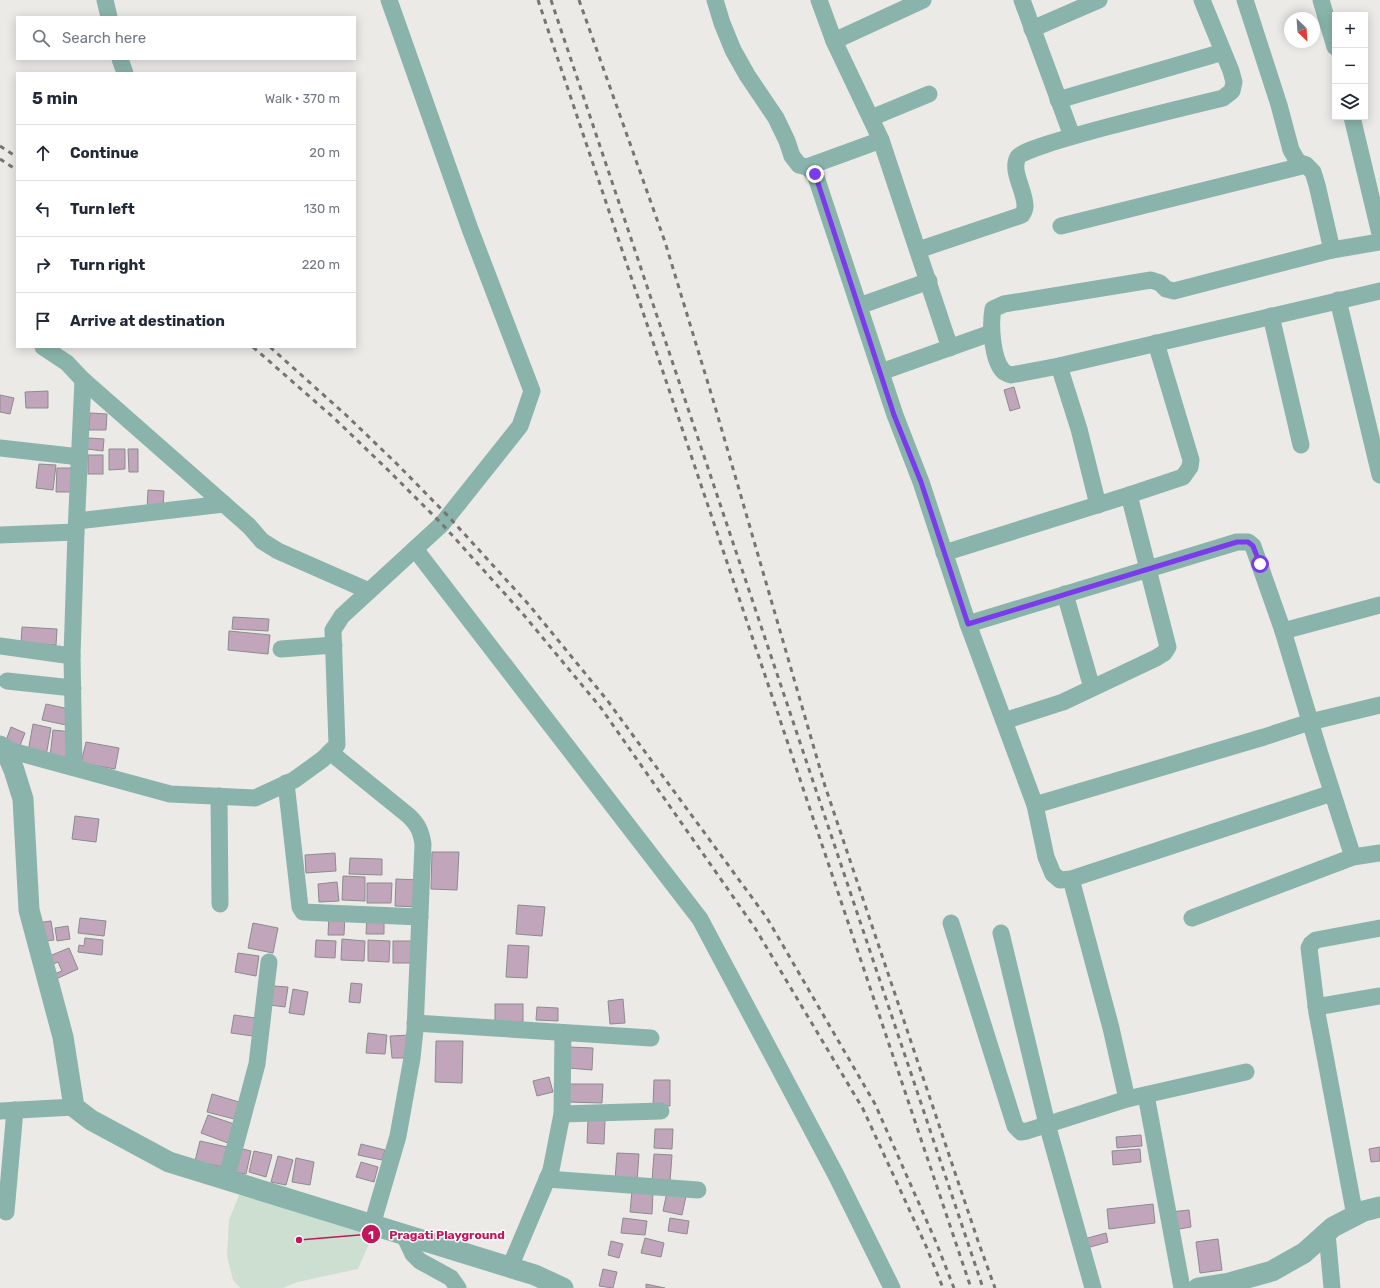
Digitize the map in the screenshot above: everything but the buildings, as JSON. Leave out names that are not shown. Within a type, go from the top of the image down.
[{"type":"street","points":[[105,0],[109,16]]},
{"type":"street","points":[[2,748],[170,794],[255,798],[294,780],[323,759],[337,745],[333,630],[342,616],[442,524],[520,426],[532,391],[470,229],[389,0]]},
{"type":"street","points":[[715,0],[730,43],[746,75],[776,118],[787,141],[792,156],[799,165],[808,167],[815,174],[894,415],[921,482],[968,624],[1035,805],[1046,857],[1053,874],[1060,880],[1071,878],[1332,793]]},
{"type":"street","points":[[819,0],[834,41],[882,140],[950,348]]},
{"type":"street","points":[[834,41],[923,0]]},
{"type":"street","points":[[1022,0],[1072,136]]},
{"type":"street","points":[[1032,29],[1099,0]]},
{"type":"street","points":[[918,250],[1022,216],[1026,208],[1015,164],[1018,155],[1028,150],[1072,136],[1223,98],[1232,91],[1234,82],[1202,0]]},
{"type":"street","points":[[1245,0],[1279,105],[1291,150],[1298,162],[1306,164],[1313,172],[1332,250]]},
{"type":"street","points":[[1321,0],[1332,36]]},
{"type":"street","points":[[1058,100],[1223,52]]},
{"type":"street","points":[[120,60],[125,72]]},
{"type":"street","points":[[871,118],[929,94]]},
{"type":"street","points":[[1353,120],[1380,234]]},
{"type":"street","points":[[808,167],[882,140]]},
{"type":"street","points":[[1061,226],[1306,164]]},
{"type":"street","points":[[1380,242],[1332,250],[1174,291],[1166,290],[1160,283],[1151,280],[1004,304],[993,309],[991,333],[998,364],[1004,372],[1011,375],[1059,366],[1380,291]]},
{"type":"street","points":[[859,306],[928,281]]},
{"type":"street","points":[[1338,300],[1380,475]]},
{"type":"street","points":[[1271,316],[1301,445]]},
{"type":"street","points":[[881,372],[991,333]]},
{"type":"street","points":[[944,553],[1129,496],[1183,477],[1190,467],[1191,460],[1156,343]]},
{"type":"street","points":[[44,348],[67,363],[83,380],[98,391],[249,526],[262,541],[278,551],[369,591]]},
{"type":"street","points":[[1059,366],[1079,429],[1098,505]]},
{"type":"street","points":[[74,767],[72,656],[83,380]]},
{"type":"street","points":[[0,448],[80,457]]},
{"type":"street","points":[[1004,721],[1063,702],[1156,658],[1164,653],[1168,647],[1129,496]]},
{"type":"street","points":[[0,535],[76,526],[224,504]]},
{"type":"street","points":[[968,624],[1237,542],[1248,542],[1253,546],[1258,558],[1283,631],[1353,858]]},
{"type":"street","points":[[415,549],[700,919],[836,1175],[892,1288]]},
{"type":"street","points":[[1065,594],[1092,688]]},
{"type":"street","points":[[1283,631],[1380,605]]},
{"type":"street","points":[[281,649],[334,645]]},
{"type":"street","points":[[0,646],[72,656]]},
{"type":"street","points":[[6,681],[73,688]]},
{"type":"street","points":[[1035,805],[1310,722],[1380,705]]},
{"type":"street","points":[[2,748],[14,770],[23,799],[29,910],[63,1037],[74,1107]]},
{"type":"street","points":[[330,752],[409,816],[421,831],[423,844],[412,1058],[398,1136],[372,1225]]},
{"type":"street","points":[[286,783],[300,907],[303,912],[420,917]]},
{"type":"street","points":[[220,796],[220,904]]},
{"type":"street","points":[[1192,918],[1353,858],[1380,853]]},
{"type":"street","points":[[1071,878],[1111,1028],[1127,1099]]},
{"type":"street","points":[[951,923],[1015,1126],[1021,1132],[1127,1099],[1246,1072]]},
{"type":"street","points":[[1355,1216],[1316,1007],[1309,948],[1316,940],[1380,928]]},
{"type":"street","points":[[1001,933],[1047,1124],[1093,1288]]},
{"type":"street","points":[[226,1180],[257,1064],[269,962]]},
{"type":"street","points":[[1316,1007],[1380,996]]},
{"type":"street","points":[[415,1023],[651,1038]]},
{"type":"street","points":[[510,1267],[551,1170],[562,1114],[563,1032]]},
{"type":"street","points":[[1146,1095],[1182,1288]]},
{"type":"street","points":[[6,1212],[7,1110],[74,1107],[91,1120],[168,1162],[510,1267],[535,1275],[563,1288]]},
{"type":"street","points":[[562,1114],[661,1111]]},
{"type":"street","points":[[547,1179],[698,1190]]},
{"type":"street","points":[[1204,1287],[1229,1283],[1272,1272],[1304,1253],[1333,1227],[1364,1211],[1380,1207]]},
{"type":"street","points":[[1327,1233],[1332,1288]]},
{"type":"street","points":[[404,1235],[413,1254],[420,1261],[451,1278],[458,1288]]},
{"type":"green space","points":[[241,1190],[374,1232],[358,1269],[298,1282],[283,1288],[240,1288],[233,1280],[227,1256],[229,1220]]},
{"type":"railway","points":[[538,0],[971,1288]]},
{"type":"railway","points":[[551,0],[983,1288]]},
{"type":"railway","points":[[579,0],[665,242],[714,403],[825,786],[995,1288]]},
{"type":"railway","points":[[0,146],[16,156]]},
{"type":"railway","points":[[0,159],[16,169]]},
{"type":"railway","points":[[254,348],[334,418],[442,524],[523,614],[601,708],[755,928],[863,1109],[926,1246],[943,1288]]},
{"type":"railway","points":[[271,348],[346,415],[398,465],[448,516],[530,606],[607,700],[767,918],[875,1104],[936,1242],[954,1288]]},
{"type":"place","name":"Pragati Playground","points":[[299,1240]]},
{"type":"route","points":[[815,174],[894,415],[921,482],[968,624],[1237,542],[1248,542],[1253,546],[1260,564]]}]
